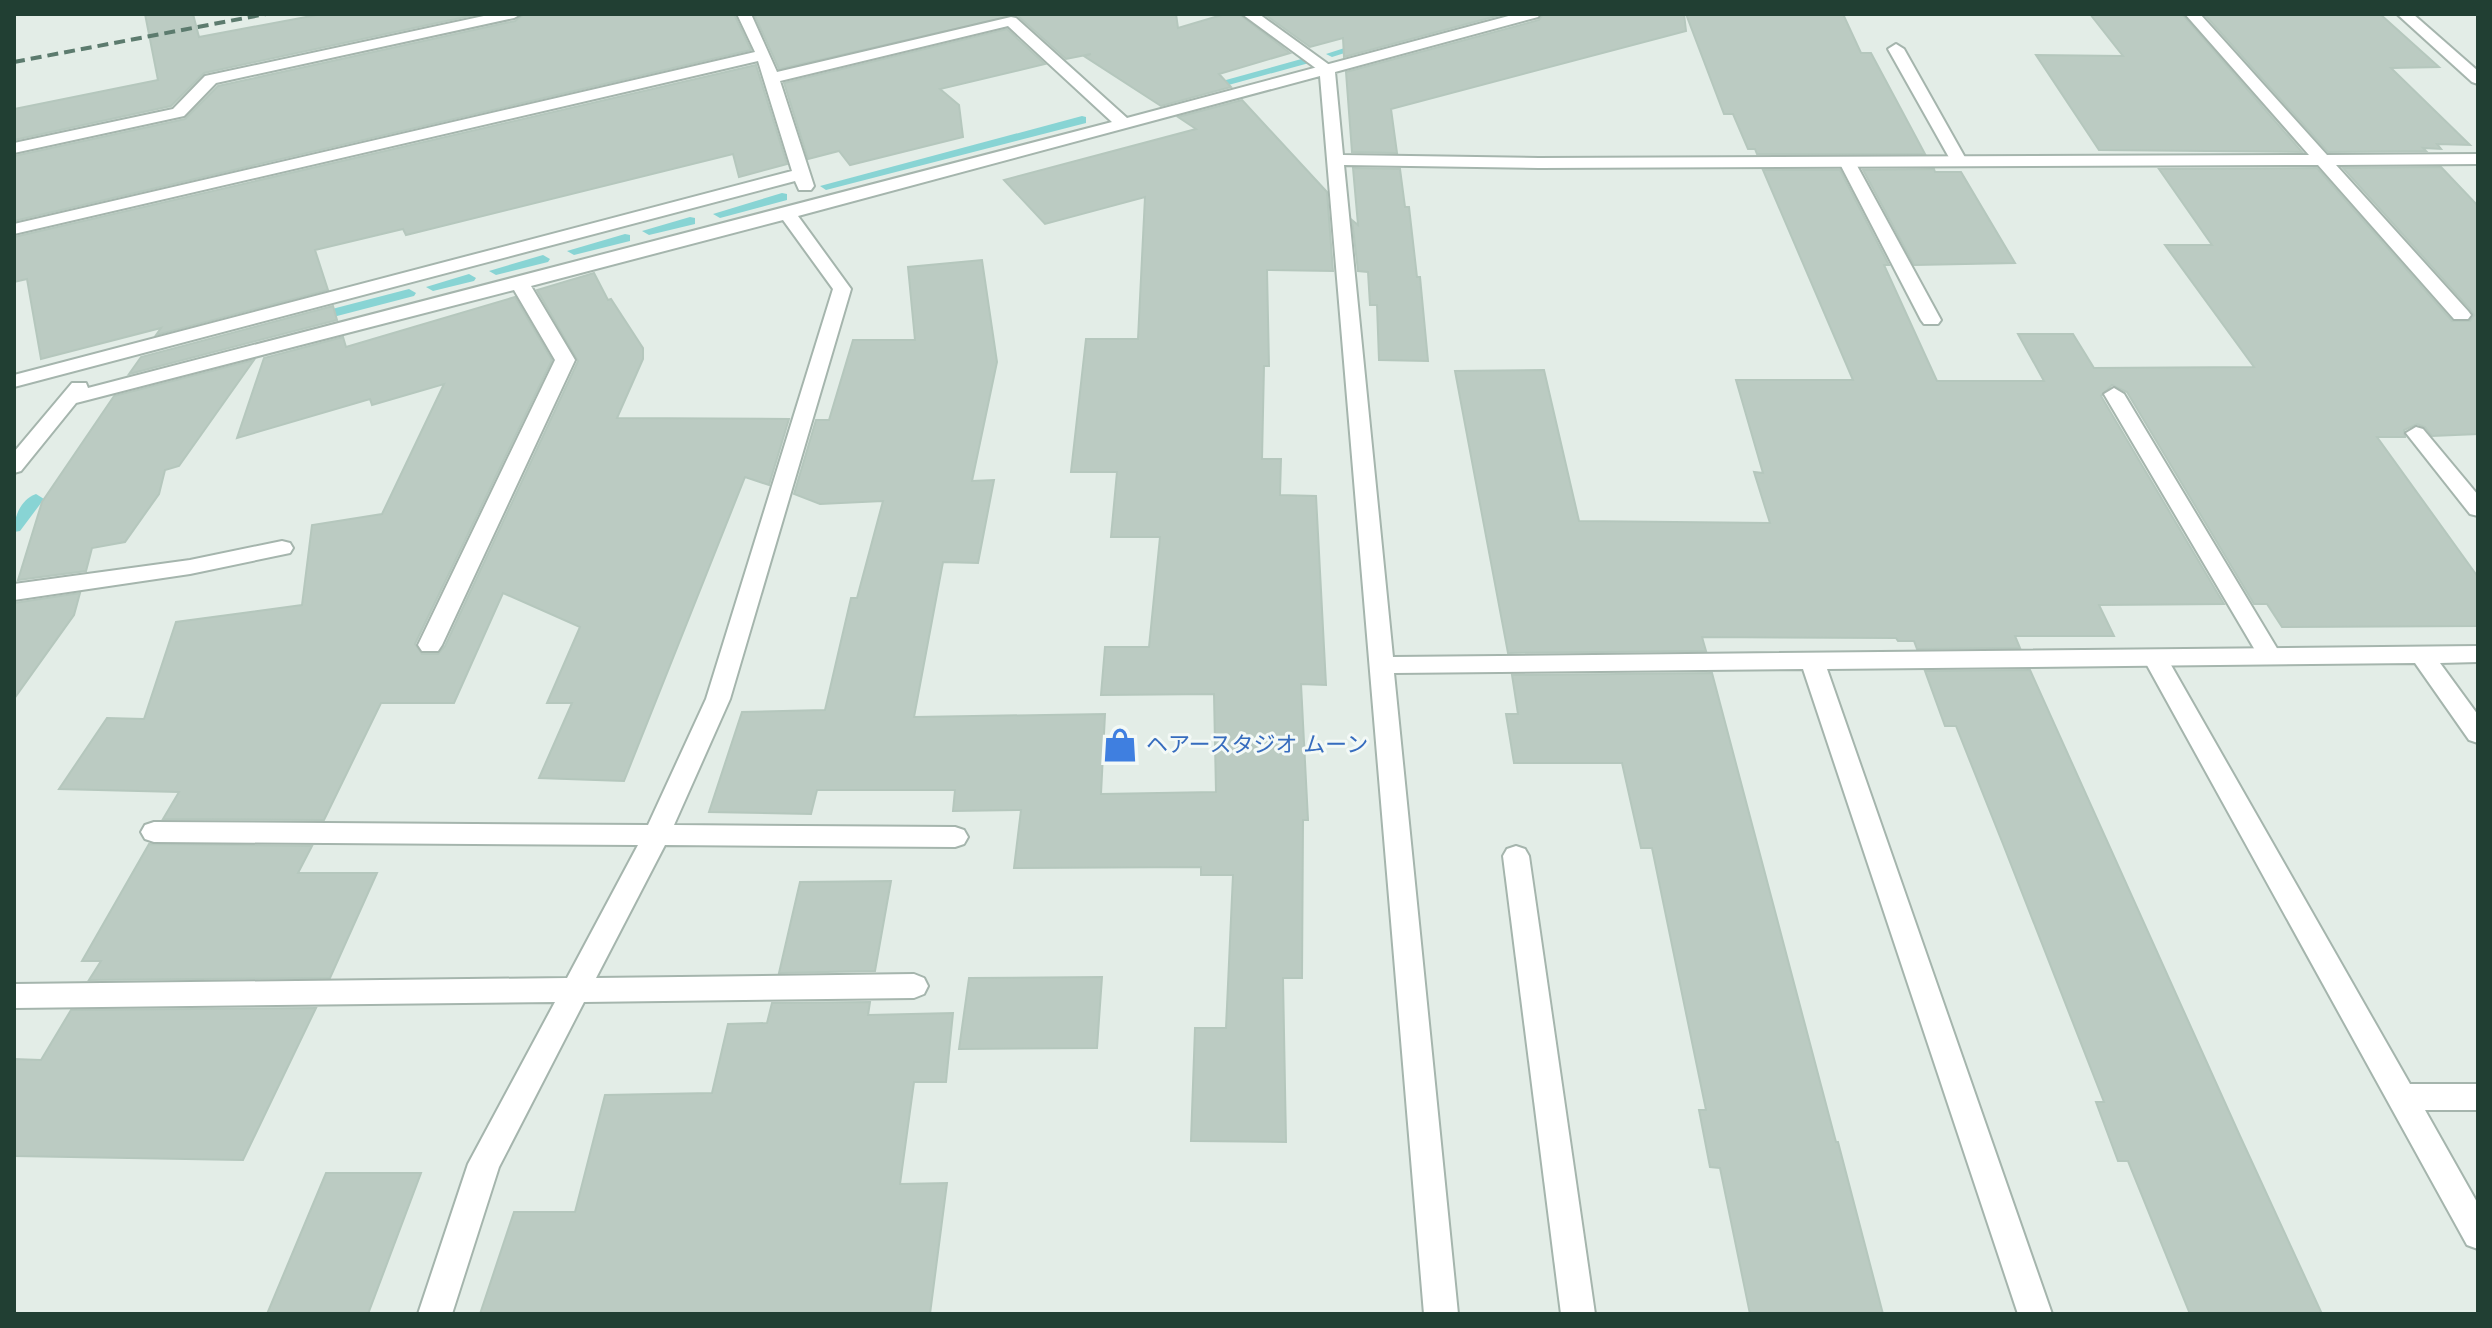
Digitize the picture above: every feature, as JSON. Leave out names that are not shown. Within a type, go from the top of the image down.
[{"type":"street","points":[[14,148],[178,113],[211,79],[514,14]]},
{"type":"street","points":[[435,1314],[484,1164],[656,837],[718,699],[842,289],[800,211],[801,174],[764,55],[744,14]]},
{"type":"street","points":[[1249,14],[1327,69],[1441,1314]]},
{"type":"street","points":[[69,399],[800,211],[1532,14]]},
{"type":"street","points":[[2192,14],[2461,315]]},
{"type":"street","points":[[2404,14],[2478,79]]},
{"type":"street","points":[[771,78],[1011,21],[1124,124]]},
{"type":"street","points":[[1896,49],[1959,161]]},
{"type":"street","points":[[14,229],[764,55]]},
{"type":"street","points":[[1335,160],[1847,162],[2478,159]]},
{"type":"street","points":[[1847,162],[1931,320]]},
{"type":"street","points":[[14,381],[801,174]]},
{"type":"street","points":[[430,645],[565,360],[519,282]]},
{"type":"street","points":[[18,458],[104,357]]},
{"type":"street","points":[[2114,394],[2270,656]]},
{"type":"street","points":[[2416,433],[2478,509]]},
{"type":"street","points":[[14,592],[190,567],[282,548]]},
{"type":"street","points":[[2421,654],[2478,734]]},
{"type":"street","points":[[1380,665],[2478,654]]},
{"type":"street","points":[[2155,658],[2478,1234]]},
{"type":"street","points":[[1813,663],[2035,1314]]},
{"type":"street","points":[[154,832],[955,837]]},
{"type":"street","points":[[1516,856],[1578,1314]]},
{"type":"street","points":[[14,996],[914,986]]},
{"type":"street","points":[[2401,1097],[2478,1097]]},
{"type":"building","points":[[145,14],[193,14],[199,37],[322,14],[479,14],[204,73],[171,106],[14,140],[14,109],[158,80]]},
{"type":"building","points":[[524,14],[734,14],[751,50],[14,221],[14,156],[185,119],[218,86],[515,21]]},
{"type":"building","points":[[754,14],[1176,14],[1178,28],[1225,14],[1239,14],[1290,53],[1219,74],[1231,87],[1161,106],[1084,56],[1091,54],[1066,59],[1017,15],[779,69]]},
{"type":"building","points":[[1264,14],[1504,14],[1344,57],[1343,38],[1310,47]]},
{"type":"building","points":[[1543,14],[1684,14],[1686,31],[1391,109],[1397,153],[1352,152],[1346,72],[1539,20]]},
{"type":"building","points":[[1686,14],[1843,14],[1861,53],[1871,53],[1925,154],[1757,154],[1755,149],[1748,149],[1733,114],[1724,114]]},
{"type":"building","points":[[2090,14],[2182,14],[2302,152],[2099,150],[2036,55],[2123,56]]},
{"type":"building","points":[[2204,14],[2380,14],[2439,67],[2391,68],[2470,145],[2437,144],[2441,149],[2423,148],[2426,151],[2328,152]]},
{"type":"building","points":[[1007,29],[1045,64],[940,89],[959,105],[963,137],[850,165],[839,151],[808,159],[784,83]]},
{"type":"building","points":[[756,65],[787,164],[739,177],[733,154],[406,235],[403,229],[315,250],[328,290],[156,335],[161,328],[41,359],[27,279],[14,282],[14,237]]},
{"type":"building","points":[[1242,100],[1327,192],[1333,271],[1267,270],[1269,366],[1264,366],[1262,459],[1281,459],[1280,495],[1316,496],[1326,685],[1301,684],[1308,820],[1303,820],[1302,978],[1283,978],[1286,1142],[1191,1141],[1195,1028],[1226,1028],[1233,875],[1201,875],[1201,867],[1014,868],[1021,810],[953,811],[955,790],[817,790],[811,814],[709,812],[742,712],[825,710],[851,598],[857,598],[883,501],[820,504],[794,494],[816,420],[829,420],[853,340],[915,340],[908,267],[982,260],[997,362],[972,481],[994,480],[978,563],[943,562],[914,717],[1105,714],[1101,794],[1216,792],[1214,694],[1101,695],[1105,647],[1149,647],[1160,537],[1111,537],[1117,472],[1071,472],[1086,339],[1138,339],[1145,197],[1045,224],[1004,180],[1196,129],[1178,117]]},
{"type":"building","points":[[2441,167],[2478,206],[2478,434],[2432,436],[2425,427],[2417,424],[2404,430],[2405,437],[2377,437],[2478,577],[2478,626],[2282,627],[2267,604],[2254,604],[2127,392],[2112,385],[2101,396],[2224,604],[2099,605],[2114,636],[2015,636],[2020,648],[1917,649],[1914,641],[1898,641],[1896,638],[1702,637],[1706,651],[1508,653],[1455,371],[1544,370],[1579,521],[1770,523],[1754,472],[1763,473],[1736,380],[1853,380],[1763,170],[1840,170],[1889,265],[1884,265],[1937,381],[2044,381],[2018,334],[2073,334],[2094,368],[2254,367],[2165,245],[2212,245],[2159,169],[2317,168],[2452,321],[2470,321],[2474,315],[2470,309],[2343,168]]},
{"type":"building","points":[[1353,168],[1400,169],[1405,207],[1409,207],[1417,277],[1420,277],[1428,361],[1379,360],[1377,305],[1370,305],[1368,272],[1358,271],[1352,220],[1358,225]]},
{"type":"building","points":[[1934,169],[1935,172],[1961,172],[2015,263],[1914,265],[1863,170]]},
{"type":"building","points":[[594,273],[608,300],[611,299],[643,348],[643,359],[617,418],[789,419],[769,485],[745,477],[624,781],[539,778],[572,703],[547,703],[580,627],[503,593],[454,703],[381,703],[324,820],[163,819],[179,792],[59,789],[107,718],[144,719],[176,622],[302,605],[312,525],[382,514],[444,384],[372,405],[370,399],[237,438],[264,358],[343,337],[346,347],[515,297],[552,360],[415,644],[422,654],[438,654],[445,646],[578,361],[537,290]]},
{"type":"building","points":[[333,306],[337,320],[129,374],[141,357]]},
{"type":"building","points":[[254,360],[179,466],[165,470],[159,494],[125,542],[92,548],[86,571],[18,580],[42,502],[114,396]]},
{"type":"building","points":[[80,593],[74,615],[14,699],[14,603]]},
{"type":"building","points":[[2030,670],[2322,1314],[2190,1314],[2128,1161],[2118,1161],[2096,1102],[2104,1102],[2003,844],[1956,726],[1945,726],[1925,671]]},
{"type":"building","points":[[1712,673],[1883,1314],[1750,1314],[1720,1168],[1710,1167],[1699,1110],[1706,1110],[1652,848],[1641,848],[1622,763],[1514,763],[1506,714],[1518,714],[1512,675]]},
{"type":"building","points":[[149,844],[312,846],[298,873],[377,873],[330,978],[89,980],[101,961],[82,961]]},
{"type":"building","points":[[891,881],[875,971],[779,973],[800,882]]},
{"type":"building","points":[[1102,977],[1097,1048],[959,1049],[969,978]]},
{"type":"building","points":[[870,1002],[868,1015],[953,1013],[946,1082],[914,1082],[900,1184],[947,1183],[930,1314],[480,1314],[514,1212],[575,1212],[605,1095],[712,1093],[728,1024],[767,1023],[772,1003]]},
{"type":"building","points":[[316,1008],[243,1160],[14,1156],[14,1059],[41,1060],[71,1010]]},
{"type":"building","points":[[326,1173],[421,1173],[368,1314],[267,1314]]},
{"type":"waterway","points":[[1332,54],[1364,45]]},
{"type":"waterway","points":[[1203,88],[1305,61]]},
{"type":"waterway","points":[[826,186],[1082,120]]},
{"type":"waterway","points":[[720,214],[782,197]]},
{"type":"waterway","points":[[649,231],[690,221]]},
{"type":"waterway","points":[[574,251],[625,238]]},
{"type":"waterway","points":[[496,271],[543,259]]},
{"type":"waterway","points":[[433,287],[469,278]]},
{"type":"waterway","points":[[314,318],[409,293]]},
{"type":"waterway","points":[[14,527],[36,499]]},
{"type":"railway","points":[[14,62],[266,14]]},
{"type":"place","name":"ヘアースタジオ ムーン","points":[[1120,745]]}]
